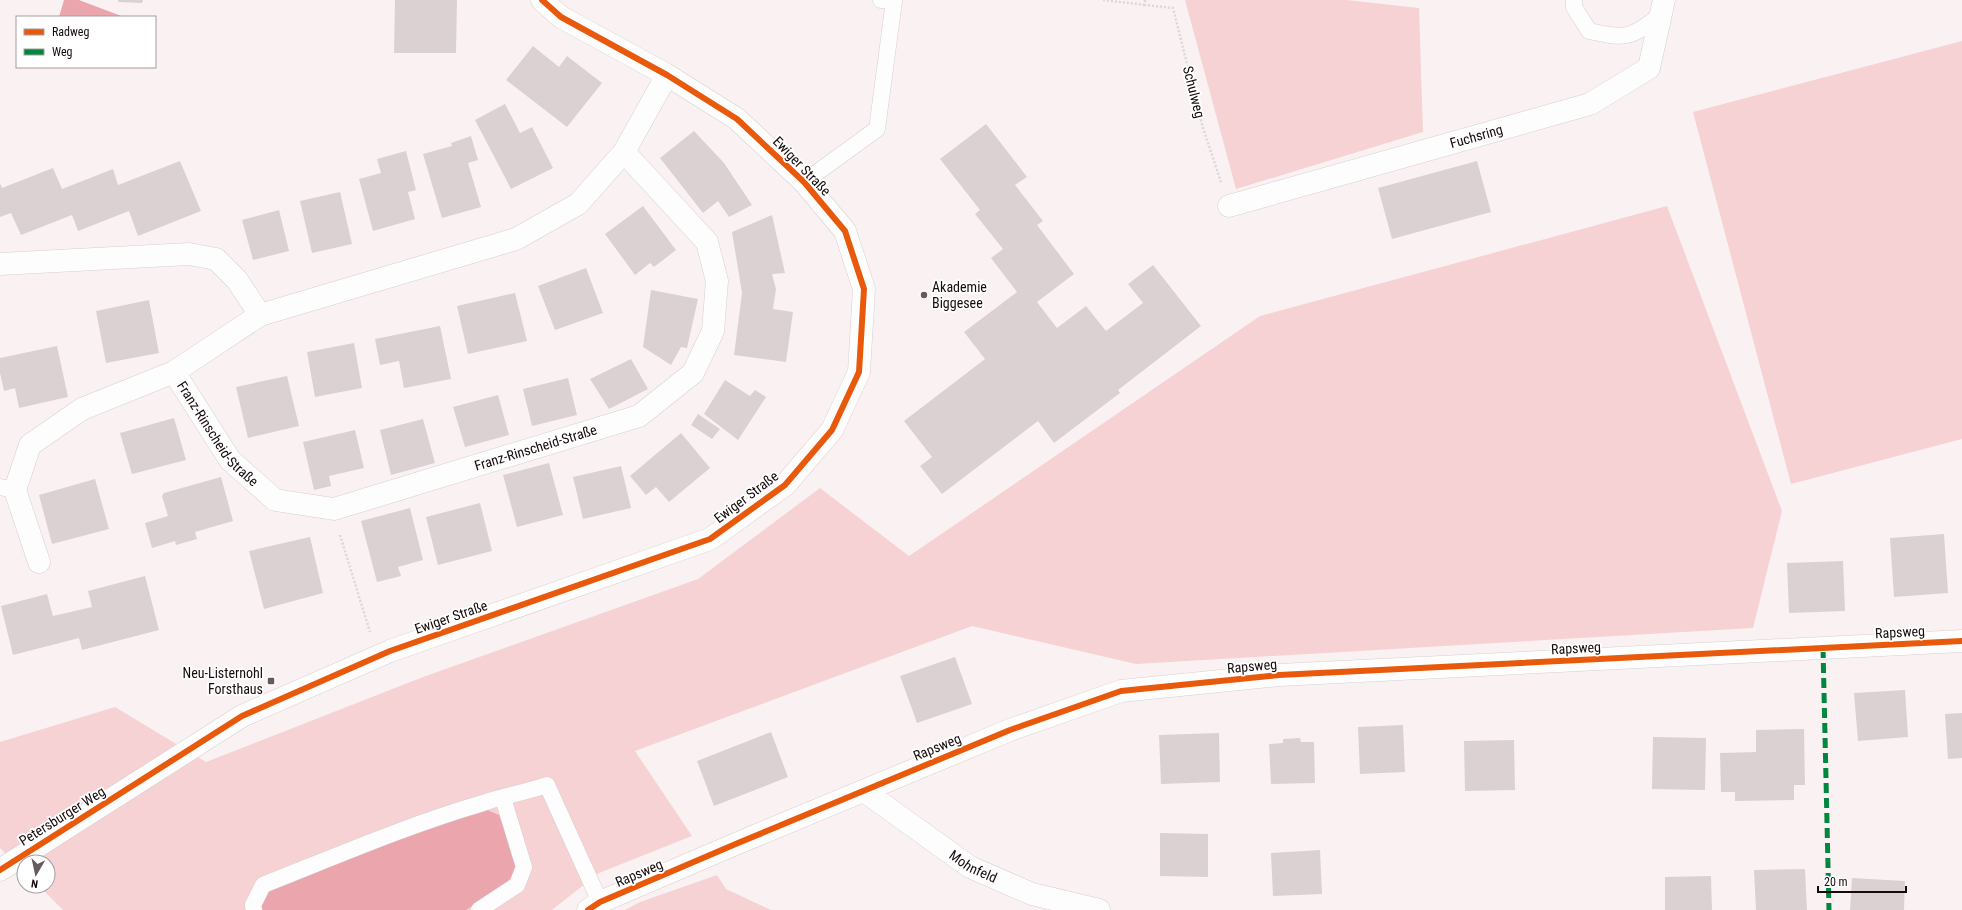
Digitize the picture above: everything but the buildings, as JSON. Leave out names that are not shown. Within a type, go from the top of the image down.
[{"type":"street","name":"Ewiger Straße","points":[[137,783],[242,716],[378,657],[710,539],[785,485],[832,430],[859,372],[864,288],[845,231],[804,182],[737,119],[666,75],[561,17],[542,0]]},
{"type":"street","name":"Fuchsring","points":[[1229,206],[1590,104],[1649,68],[1662,7]]},
{"type":"street","name":"Franz-Rinscheid-Straße","points":[[39,562],[8,488],[30,445],[82,409],[174,372],[260,315],[516,239],[578,204],[624,152],[666,75]]},
{"type":"street","name":"Franz-Rinscheid-Straße","points":[[174,372],[230,460],[275,500],[334,509],[639,416],[693,373],[713,331],[717,281],[707,242],[624,152]]},
{"type":"street","points":[[0,264],[189,254],[216,259],[237,280],[260,315]]},
{"type":"street","name":"Rapsweg","points":[[594,906],[1010,730],[1121,691],[1279,675],[1962,641]]},
{"type":"street","name":"Petersburger Weg","points":[[0,870],[137,783]]},
{"type":"street","name":"Mohnfeld","points":[[864,791],[970,867],[1032,894],[1099,910]]},
{"type":"lane","points":[[804,182],[877,129],[894,2],[881,0]]},
{"type":"lane","points":[[1574,0],[1574,7],[1589,31],[1618,38],[1639,32],[1662,7]]},
{"type":"lane","points":[[254,910],[253,905],[263,885],[389,835],[483,802],[503,798],[547,785],[594,906]]},
{"type":"lane","points":[[479,910],[517,885],[524,868],[503,798]]},
{"type":"path","points":[[1103,0],[1145,5],[1145,0]]},
{"type":"path","points":[[334,509],[336,523],[362,608]]},
{"type":"shaded area","points":[[64,0],[79,0],[121,16],[59,16]]},
{"type":"shaded area","points":[[1185,0],[1347,0],[1419,8],[1423,132],[1236,189]]},
{"type":"shaded area","points":[[1962,41],[1962,439],[1791,484],[1693,112]]},
{"type":"shaded area","points":[[1667,206],[1782,511],[1753,628],[1136,664],[972,626],[635,751],[692,836],[599,873],[552,910],[63,910],[47,894],[56,894],[56,854],[16,854],[16,864],[0,848],[0,742],[115,707],[206,762],[423,677],[698,579],[820,488],[909,556],[1260,316]]},
{"type":"shaded area","points":[[485,809],[499,815],[513,851],[516,868],[510,880],[466,910],[261,910],[260,901],[266,892],[415,833]]},
{"type":"shaded area","points":[[717,875],[726,889],[771,910],[625,910],[640,902]]},
{"type":"marked path","points":[[1823,648],[1829,910]]},
{"type":"cycle path","points":[[0,870],[242,716],[390,651],[710,539],[785,485],[832,430],[859,372],[864,289],[845,231],[804,182],[737,119],[667,75],[561,17],[542,0]]},
{"type":"cycle path","points":[[588,910],[600,902],[738,843],[1010,730],[1121,691],[1279,675],[1962,641]]},
{"type":"place","name":"Akademie Biggesee","points":[[924,295]]},
{"type":"place","name":"Neu-Listernohl Forsthaus","points":[[271,681]]}]
